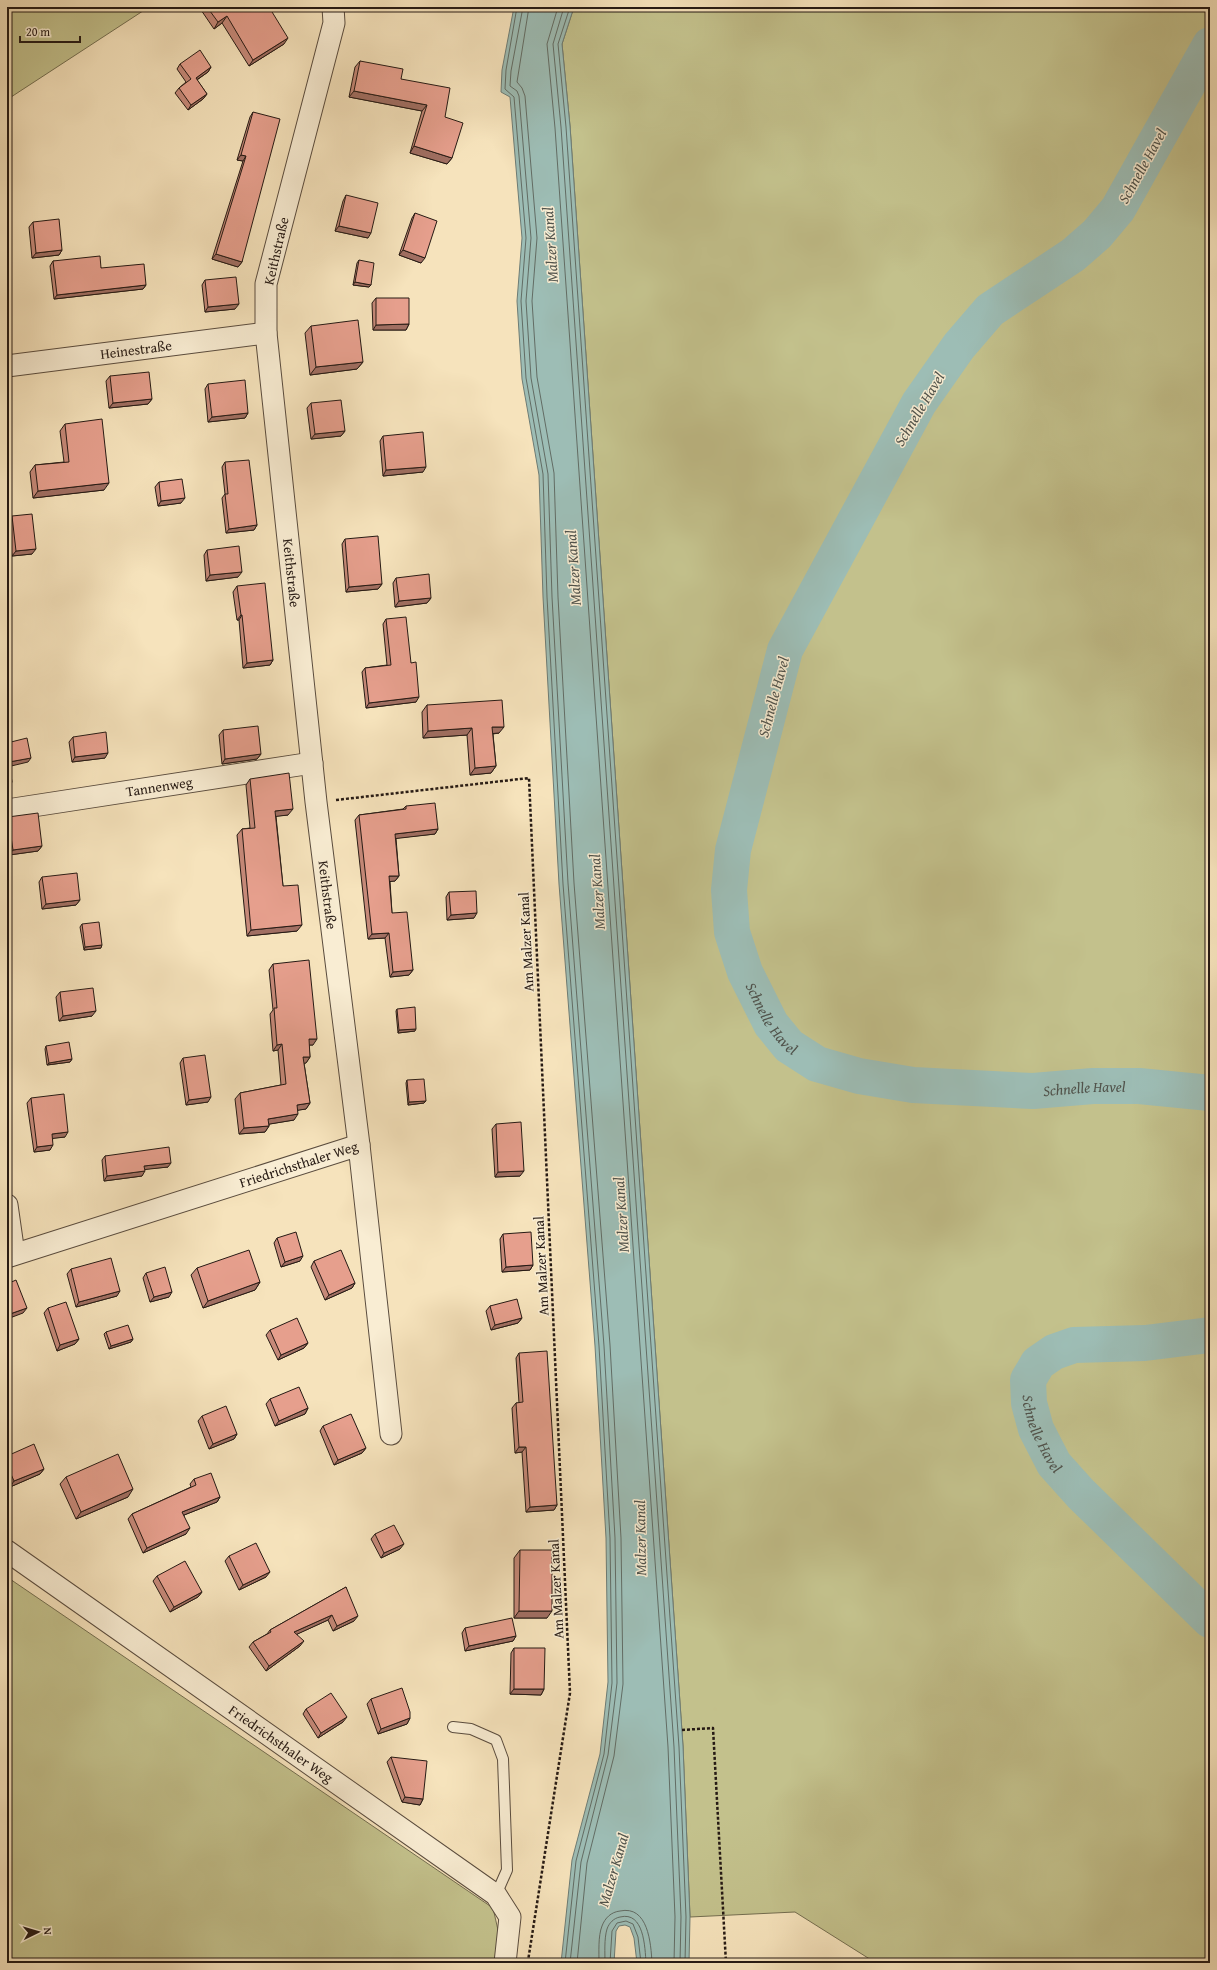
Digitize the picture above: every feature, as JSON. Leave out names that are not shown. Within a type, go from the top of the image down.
[{"type":"street","name":"Keithstraße","points":[[334,7],[334,23],[266,284],[266,333],[316,802],[359,1144]]},
{"type":"street","name":"Heinestraße","points":[[7,366],[266,333]]},
{"type":"street","name":"Tannenweg","points":[[7,810],[312,763]]},
{"type":"street","name":"Friedrichsthaler Weg","points":[[11,1256],[359,1144],[392,1434]]},
{"type":"street","points":[[7,1205],[11,1256]]},
{"type":"street","name":"Friedrichsthaler Weg","points":[[7,1552],[496,1895],[510,1917],[505,1963]]},
{"type":"lane","points":[[453,1727],[471,1729],[496,1740],[503,1759],[507,1870],[496,1895]]},
{"type":"path","name":"Am Malzer Kanal","points":[[316,802],[529,778],[570,1693],[528,1963]]},
{"type":"path","points":[[682,1730],[713,1728],[726,1963]]},
{"type":"shaded area","points":[[7,7],[149,7],[8,99]]},
{"type":"shaded area","points":[[574,7],[1210,7],[1210,1963],[876,1963],[795,1912],[690,1917],[683,1746],[570,126],[562,44]]},
{"type":"shaded area","points":[[7,1577],[493,1908],[500,1939],[497,1963],[7,1963]]},
{"type":"water","name":"Malzer Kanal","points":[[514,7],[574,7],[562,44],[570,126],[683,1746],[690,1917],[689,1963],[637,1963],[634,1938],[630,1927],[625,1925],[619,1926],[616,1931],[614,1963],[561,1963],[572,1860],[600,1754],[608,1682],[606,1538],[595,1346],[559,884],[543,597],[539,475],[522,379],[517,301],[522,238],[510,97],[501,92],[502,70]]},
{"type":"building","points":[[207,7],[269,7],[288,38],[253,60],[227,16],[218,22]]},
{"type":"building","points":[[200,50],[211,67],[196,78],[207,94],[191,105],[179,88],[191,79],[180,64]]},
{"type":"building","points":[[360,61],[403,69],[401,79],[450,88],[445,117],[463,123],[452,158],[414,146],[427,105],[354,91]]},
{"type":"building","points":[[253,112],[280,119],[242,262],[216,254],[246,156],[241,155]]},
{"type":"building","points":[[346,195],[378,203],[371,233],[339,226]]},
{"type":"building","points":[[415,213],[437,221],[425,258],[403,250]]},
{"type":"building","points":[[59,219],[62,250],[36,253],[33,222]]},
{"type":"building","points":[[100,256],[101,268],[144,264],[146,285],[57,295],[53,261]]},
{"type":"building","points":[[359,260],[374,263],[371,285],[355,282]]},
{"type":"building","points":[[236,277],[239,304],[208,307],[205,280]]},
{"type":"building","points":[[376,298],[409,298],[409,324],[376,325]]},
{"type":"building","points":[[358,320],[363,362],[316,367],[311,326]]},
{"type":"building","points":[[149,372],[152,399],[113,403],[110,376]]},
{"type":"building","points":[[245,380],[248,413],[212,417],[208,384]]},
{"type":"building","points":[[341,400],[345,431],[315,434],[311,403]]},
{"type":"building","points":[[102,419],[109,483],[38,491],[35,465],[69,462],[65,424]]},
{"type":"building","points":[[423,432],[426,467],[386,470],[383,436]]},
{"type":"building","points":[[249,460],[257,525],[229,529],[225,494],[228,494],[225,462]]},
{"type":"building","points":[[182,479],[185,498],[161,501],[159,482]]},
{"type":"building","points":[[32,514],[36,549],[16,551],[12,516]]},
{"type":"building","points":[[378,536],[382,584],[349,587],[345,539]]},
{"type":"building","points":[[239,546],[242,572],[210,575],[207,550]]},
{"type":"building","points":[[429,574],[431,598],[399,601],[396,578]]},
{"type":"building","points":[[265,583],[273,660],[247,663],[242,615],[237,586]]},
{"type":"building","points":[[406,617],[411,663],[416,662],[419,697],[369,703],[365,668],[391,665],[386,619]]},
{"type":"building","points":[[502,700],[504,727],[492,727],[496,766],[475,768],[472,728],[428,731],[427,705]]},
{"type":"building","points":[[7,713],[11,742],[27,738],[31,758],[9,762],[12,782],[7,783]]},
{"type":"building","points":[[258,726],[261,754],[225,759],[223,730]]},
{"type":"building","points":[[106,732],[108,753],[75,757],[73,737]]},
{"type":"building","points":[[289,773],[293,809],[275,811],[283,886],[298,885],[302,925],[251,930],[242,829],[255,828],[250,779]]},
{"type":"building","points":[[435,803],[438,829],[395,834],[399,876],[389,876],[392,913],[407,912],[413,970],[393,972],[389,933],[372,934],[359,815],[406,809],[406,806]]},
{"type":"building","points":[[38,813],[42,846],[13,850],[8,817]]},
{"type":"building","points":[[77,873],[80,900],[46,904],[42,877]]},
{"type":"building","points":[[476,891],[477,913],[451,915],[449,892]]},
{"type":"building","points":[[99,922],[102,945],[85,947],[82,924]]},
{"type":"building","points":[[309,960],[317,1039],[309,1039],[310,1057],[303,1057],[310,1103],[297,1105],[298,1114],[268,1119],[269,1126],[244,1128],[240,1093],[286,1084],[282,1044],[277,1045],[274,1008],[277,1008],[273,964]]},
{"type":"building","points":[[93,988],[96,1011],[63,1016],[60,992]]},
{"type":"building","points":[[415,1007],[416,1029],[399,1030],[397,1009]]},
{"type":"building","points":[[69,1042],[72,1059],[49,1063],[46,1046]]},
{"type":"building","points":[[205,1055],[211,1097],[189,1100],[183,1058]]},
{"type":"building","points":[[424,1079],[426,1101],[409,1102],[407,1080]]},
{"type":"building","points":[[64,1094],[68,1132],[52,1134],[53,1145],[37,1147],[31,1098]]},
{"type":"building","points":[[521,1122],[524,1171],[498,1172],[496,1124]]},
{"type":"building","points":[[169,1147],[171,1163],[144,1166],[145,1171],[107,1176],[105,1156]]},
{"type":"building","points":[[296,1232],[303,1256],[285,1262],[277,1238]]},
{"type":"building","points":[[531,1232],[533,1265],[506,1267],[503,1234]]},
{"type":"building","points":[[249,1250],[260,1282],[208,1301],[197,1268]]},
{"type":"building","points":[[341,1250],[355,1283],[329,1295],[314,1261]]},
{"type":"building","points":[[111,1258],[120,1291],[79,1302],[71,1269]]},
{"type":"building","points":[[165,1267],[172,1292],[154,1297],[146,1273]]},
{"type":"building","points":[[16,1280],[27,1308],[7,1315],[7,1284]]},
{"type":"building","points":[[517,1299],[522,1318],[495,1325],[490,1306]]},
{"type":"building","points":[[66,1302],[79,1339],[60,1345],[48,1308]]},
{"type":"building","points":[[297,1318],[308,1343],[281,1355],[270,1330]]},
{"type":"building","points":[[128,1325],[133,1339],[111,1346],[106,1332]]},
{"type":"building","points":[[547,1351],[557,1505],[530,1507],[526,1447],[519,1447],[516,1403],[523,1402],[519,1353]]},
{"type":"building","points":[[299,1387],[308,1408],[279,1421],[270,1399]]},
{"type":"building","points":[[226,1406],[237,1434],[213,1444],[202,1416]]},
{"type":"building","points":[[351,1414],[366,1448],[338,1460],[323,1426]]},
{"type":"building","points":[[34,1444],[44,1469],[14,1481],[7,1465],[7,1456]]},
{"type":"building","points":[[118,1454],[133,1489],[81,1512],[66,1477]]},
{"type":"building","points":[[211,1473],[220,1497],[182,1512],[190,1528],[147,1548],[132,1514],[196,1485],[194,1479]]},
{"type":"building","points":[[394,1525],[404,1544],[384,1553],[375,1534]]},
{"type":"building","points":[[256,1543],[270,1572],[243,1585],[229,1556]]},
{"type":"building","points":[[520,1550],[552,1550],[552,1611],[519,1611]]},
{"type":"building","points":[[185,1561],[202,1592],[174,1607],[157,1576]]},
{"type":"building","points":[[346,1587],[358,1616],[337,1626],[332,1615],[294,1632],[304,1641],[269,1666],[253,1642],[271,1632],[270,1630]]},
{"type":"building","points":[[512,1618],[516,1636],[469,1646],[465,1628]]},
{"type":"building","points":[[514,1648],[545,1648],[544,1689],[514,1689]]},
{"type":"building","points":[[402,1688],[410,1712],[410,1718],[381,1729],[371,1699]]},
{"type":"building","points":[[331,1693],[347,1717],[321,1733],[306,1709]]},
{"type":"building","points":[[391,1757],[427,1761],[423,1799],[405,1797]]},
{"type":"waterway","name":"Schnelle Havel","points":[[1210,45],[1118,209],[1097,234],[1073,255],[990,310],[959,346],[919,403],[785,650],[733,850],[729,890],[732,932],[745,972],[771,1024],[789,1046],[817,1064],[859,1076],[913,1085],[1033,1091],[1093,1086],[1139,1086],[1210,1093]]},
{"type":"waterway","name":"Schnelle Havel","points":[[1210,1335],[1145,1343],[1074,1345],[1054,1352],[1038,1363],[1028,1380],[1029,1403],[1036,1429],[1054,1464],[1081,1494],[1210,1620]]}]
